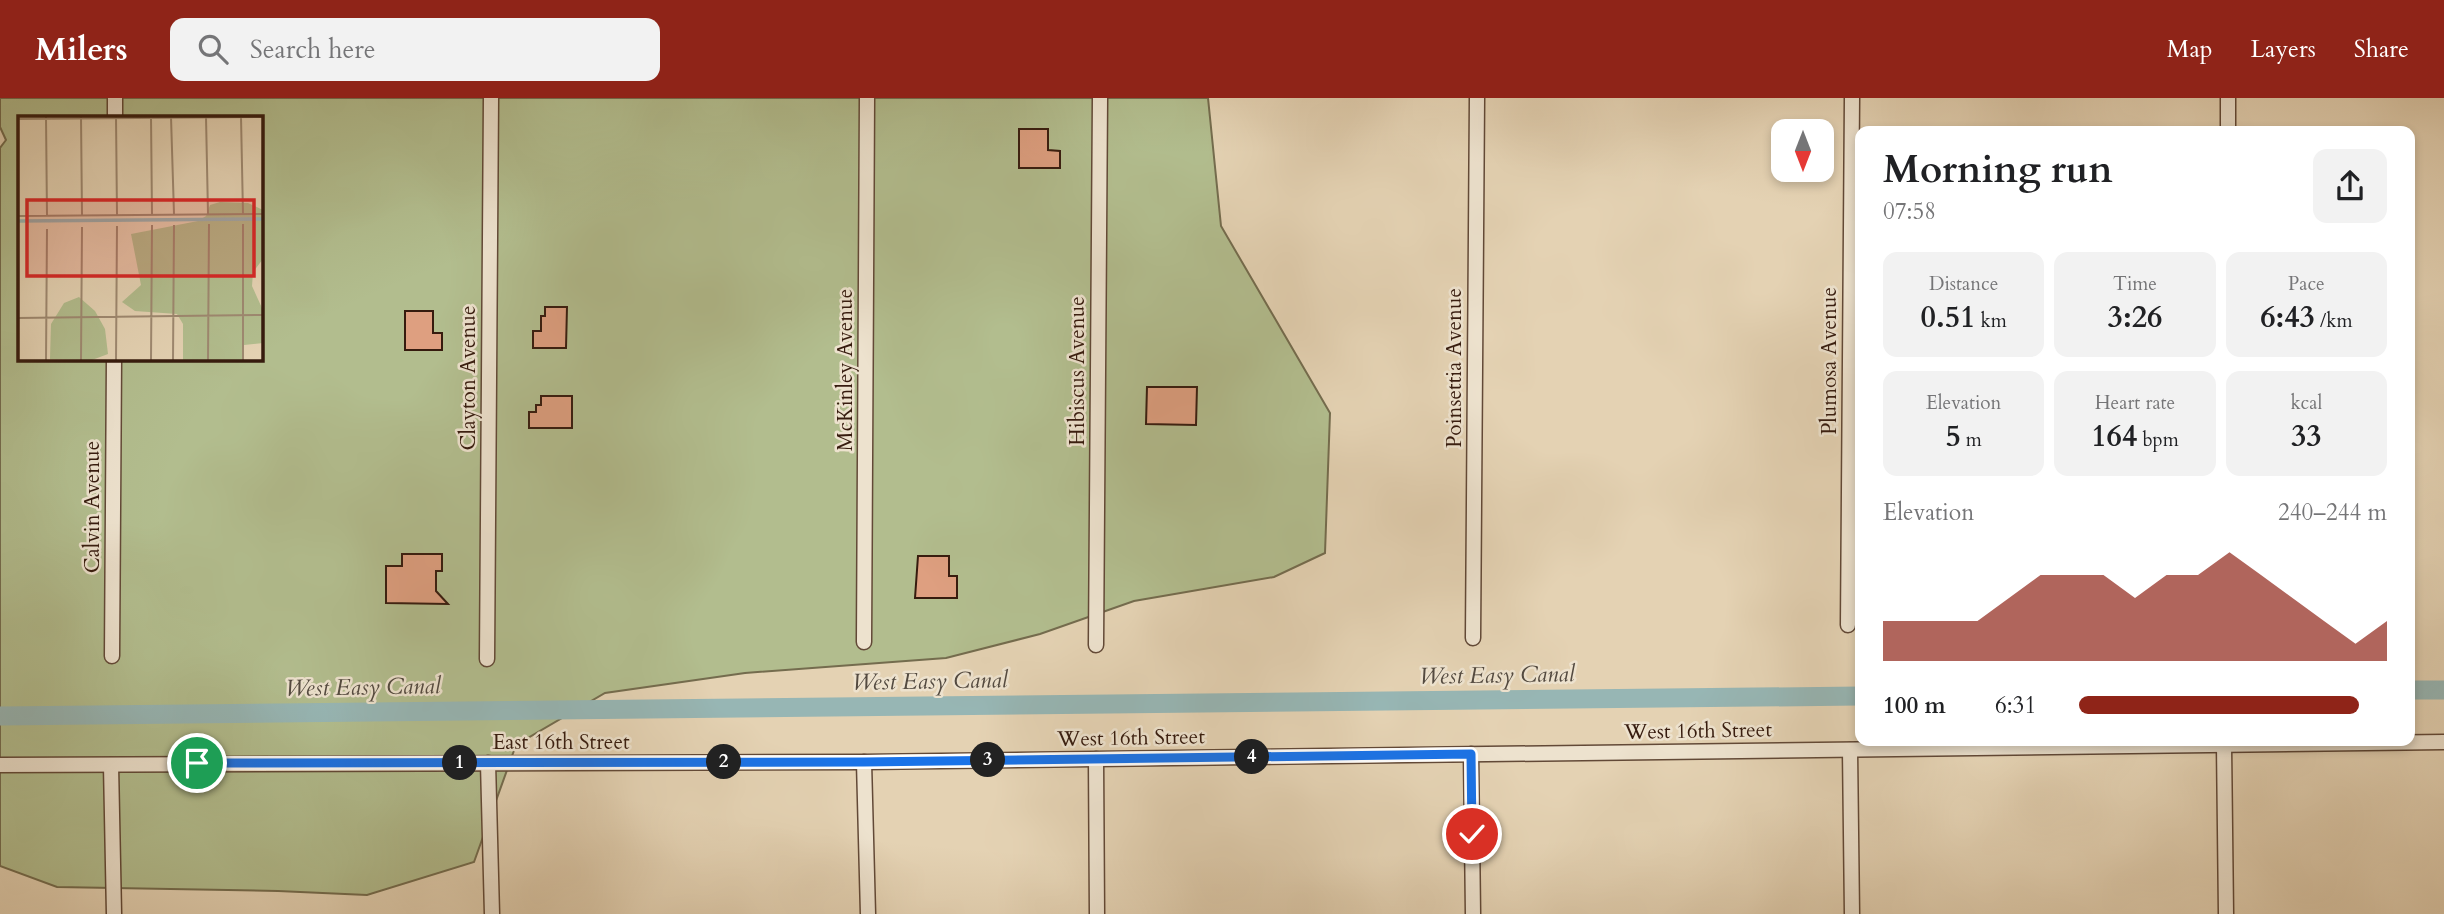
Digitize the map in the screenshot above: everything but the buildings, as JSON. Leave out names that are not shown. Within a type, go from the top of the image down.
[{"type":"street","points":[[115,98],[115,116]]},
{"type":"street","name":"Clayton Avenue","points":[[487,659],[491,98]]},
{"type":"street","name":"McKinley Avenue","points":[[864,642],[867,98]]},
{"type":"street","name":"Hibiscus Avenue","points":[[1096,645],[1100,98]]},
{"type":"street","name":"Poinsettia Avenue","points":[[1473,638],[1476,98]]},
{"type":"street","name":"Plumosa Avenue","points":[[1848,625],[1852,98]]},
{"type":"street","points":[[2228,98],[2228,126]]},
{"type":"street","name":"Calvin Avenue","points":[[112,656],[114,360]]},
{"type":"street","name":"West 16th Street","points":[[2415,742],[2444,742]]},
{"type":"street","name":"West 16th Street","points":[[953,760],[2149,746]]},
{"type":"street","points":[[2224,746],[2226,914]]},
{"type":"street","points":[[1850,750],[1852,914]]},
{"type":"street","points":[[1471,754],[1473,914]]},
{"type":"street","points":[[1096,759],[1097,914]]},
{"type":"street","name":"East 16th Street","points":[[0,765],[953,760]]},
{"type":"street","points":[[864,762],[868,914]]},
{"type":"street","points":[[488,763],[492,914]]},
{"type":"street","points":[[111,765],[114,914]]},
{"type":"green space","points":[[0,98],[1208,98],[1221,226],[1330,413],[1325,553],[1274,577],[1134,601],[1040,634],[946,658],[745,673],[605,693],[516,745],[474,862],[367,895],[57,887],[0,866],[0,148],[6,140],[0,127]]},
{"type":"waterway","name":"West Easy Canal","points":[[2415,690],[2444,690]]},
{"type":"waterway","name":"West Easy Canal","points":[[0,716],[1855,696]]},
{"type":"route","points":[[197,763],[864,762],[1471,754],[1472,834]]}]
